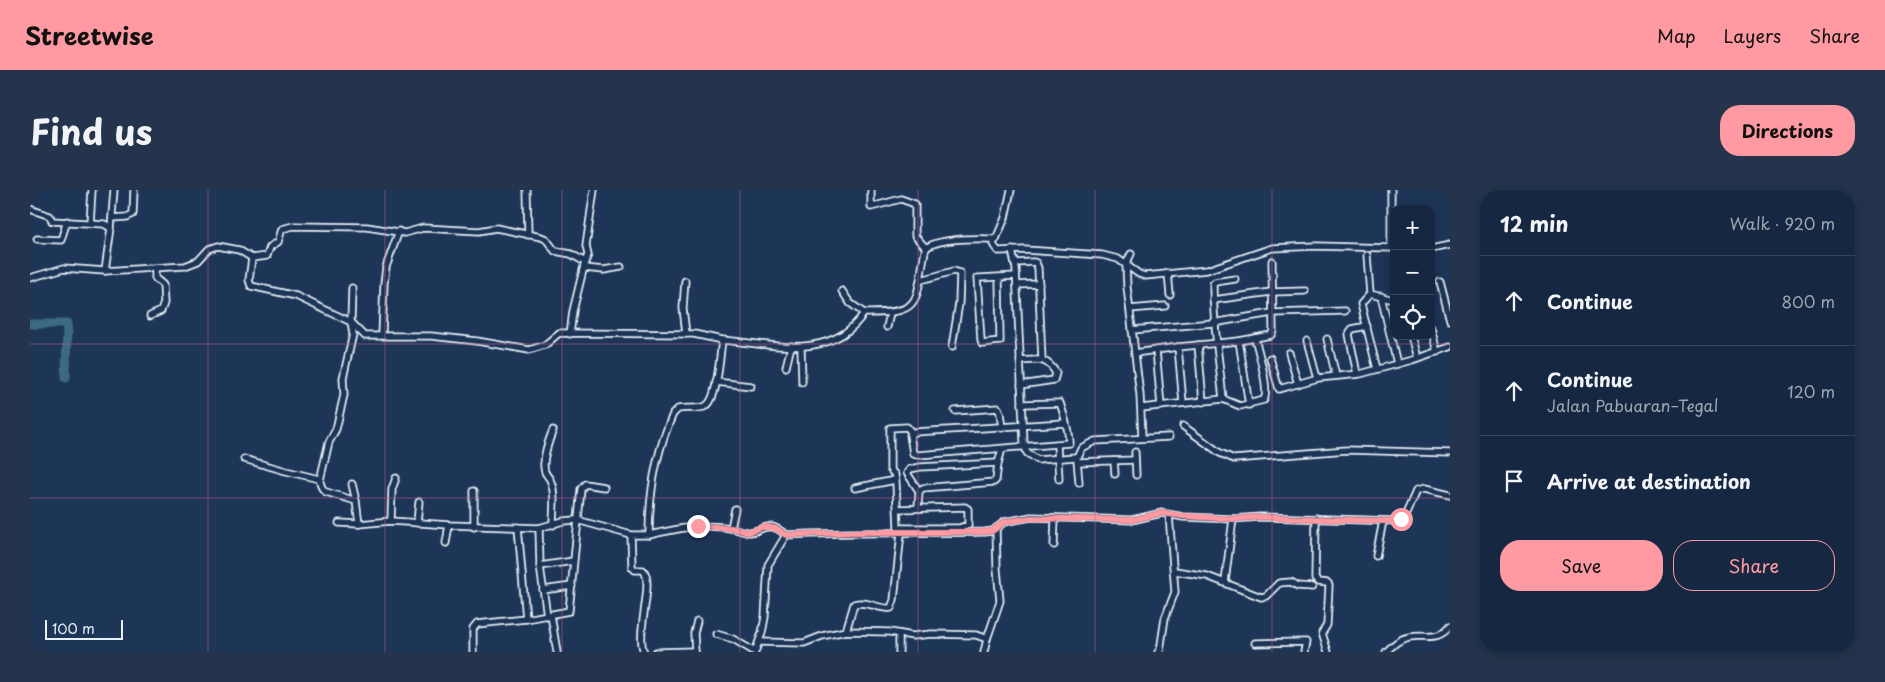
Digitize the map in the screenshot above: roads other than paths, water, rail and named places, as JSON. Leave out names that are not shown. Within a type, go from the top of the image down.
[{"type":"street","points":[[90,222],[92,190]]},
{"type":"street","points":[[105,271],[114,190]]},
{"type":"street","points":[[112,218],[127,217],[133,214],[134,190]]},
{"type":"street","points":[[527,190],[528,235]]},
{"type":"street","points":[[570,334],[573,311],[588,255],[586,246],[594,190]]},
{"type":"street","points":[[871,190],[871,207],[901,199],[915,204],[915,236],[926,248]]},
{"type":"street","points":[[1011,190],[1005,218],[993,243],[995,249],[1002,252],[1012,250],[1102,255],[1118,259],[1142,275],[1213,268],[1272,248],[1316,246],[1390,248]]},
{"type":"street","points":[[1391,190],[1391,205]]},
{"type":"street","points":[[30,210],[50,216],[52,221],[90,222],[104,224],[111,228]]},
{"type":"street","points":[[37,240],[61,240],[67,221]]},
{"type":"street","points":[[30,278],[64,268],[105,271],[176,267],[194,263],[202,258],[209,249],[215,247],[239,250],[252,258],[267,256],[270,247],[278,242],[282,229],[293,226],[355,227],[405,233],[414,229],[435,228],[479,231],[496,228],[546,239],[552,249],[571,254],[585,265],[604,270],[621,267]]},
{"type":"street","points":[[382,335],[384,277],[398,231]]},
{"type":"street","points":[[926,248],[940,242],[996,239]]},
{"type":"street","points":[[1435,248],[1450,245]]},
{"type":"street","points":[[842,291],[850,303],[864,312],[890,313],[901,311],[912,304],[917,297],[926,248]]},
{"type":"street","points":[[1012,250],[1016,276],[1025,447],[1028,453],[1038,460],[1058,458],[1114,461],[1135,460]]},
{"type":"street","points":[[1131,254],[1126,264],[1142,438]]},
{"type":"street","points":[[1367,255],[1370,294],[1361,304],[1377,369]]},
{"type":"street","points":[[252,258],[249,280],[251,286],[289,294],[351,322],[363,335],[455,338],[529,350],[545,345],[556,334],[694,334],[722,340],[801,347],[817,345],[840,335],[857,323],[864,312]]},
{"type":"street","points":[[1135,353],[1218,344],[1272,334],[1272,261]]},
{"type":"street","points":[[1014,263],[1036,263],[1038,268],[1042,360]]},
{"type":"street","points":[[150,316],[158,314],[164,307],[163,285],[155,278],[155,269]]},
{"type":"street","points":[[921,280],[954,271],[960,273],[959,303],[952,347]]},
{"type":"street","points":[[1168,273],[1170,295]]},
{"type":"street","points":[[999,277],[1000,341],[982,343],[978,278],[1016,276]]},
{"type":"street","points":[[1222,400],[1218,344],[1213,323],[1214,283],[1235,279]]},
{"type":"street","points":[[684,281],[683,308],[686,334]]},
{"type":"street","points":[[1440,282],[1450,320]]},
{"type":"street","points":[[1016,285],[1039,284]]},
{"type":"street","points":[[352,288],[351,322],[353,334],[343,378],[344,395],[336,429],[329,442],[320,480],[322,488],[326,492],[356,501]]},
{"type":"street","points":[[1213,300],[1271,292],[1305,291]]},
{"type":"street","points":[[1370,294],[1390,299]]},
{"type":"street","points":[[1381,296],[1397,364]]},
{"type":"street","points":[[1130,309],[1165,306]]},
{"type":"street","points":[[1132,330],[1213,323],[1272,313],[1345,311]]},
{"type":"street","points":[[887,327],[890,313]]},
{"type":"street","points":[[1357,374],[1349,334],[1352,329],[1367,326]]},
{"type":"street","points":[[1140,408],[1222,400],[1240,406],[1264,400],[1266,388],[1255,338]]},
{"type":"street","points":[[1327,339],[1336,376]]},
{"type":"street","points":[[649,535],[649,509],[658,456],[670,421],[678,409],[707,406],[712,398],[716,382],[722,340]]},
{"type":"street","points":[[1412,340],[1417,358]]},
{"type":"street","points":[[1434,340],[1437,352]]},
{"type":"street","points":[[1239,341],[1249,405]]},
{"type":"street","points":[[1307,341],[1317,378]]},
{"type":"street","points":[[1198,345],[1203,402]]},
{"type":"street","points":[[786,367],[791,346]]},
{"type":"street","points":[[801,347],[802,382]]},
{"type":"street","points":[[1178,347],[1183,403]]},
{"type":"street","points":[[1270,358],[1279,389],[1317,378],[1357,374],[1397,364],[1450,347]]},
{"type":"street","points":[[1156,350],[1161,406]]},
{"type":"street","points":[[1289,353],[1298,384]]},
{"type":"street","points":[[1020,361],[1042,360],[1056,374],[1054,380],[1021,385]]},
{"type":"street","points":[[716,382],[751,386]]},
{"type":"street","points":[[912,433],[910,435],[913,454],[918,455],[1056,445],[1069,442],[1058,402],[1022,404]]},
{"type":"street","points":[[955,411],[998,408],[1002,428]]},
{"type":"street","points":[[912,433],[1065,422]]},
{"type":"street","points":[[1183,426],[1220,453],[1234,459],[1347,450],[1450,453]]},
{"type":"street","points":[[897,509],[965,506],[970,516],[968,525],[959,528],[899,529],[897,509],[895,480],[890,468],[890,428],[907,427],[912,433]]},
{"type":"street","points":[[553,430],[547,443],[544,464],[545,472],[551,481],[553,525]]},
{"type":"street","points":[[1079,483],[1077,459],[1081,448],[1095,441],[1169,437]]},
{"type":"street","points":[[1056,445],[1059,479]]},
{"type":"street","points":[[918,490],[935,486],[994,482],[1002,449]]},
{"type":"street","points":[[1135,452],[1136,475]]},
{"type":"street","points":[[244,458],[320,480]]},
{"type":"street","points":[[1114,461],[1115,474]]},
{"type":"street","points":[[918,508],[918,490],[908,473],[910,469],[998,463]]},
{"type":"street","points":[[391,521],[392,489],[396,478]]},
{"type":"street","points":[[855,488],[895,480]]},
{"type":"street","points":[[352,484],[359,524]]},
{"type":"street","points":[[473,652],[473,629],[476,624],[526,619],[569,611],[582,486],[585,484],[604,487]]},
{"type":"street","points":[[338,523],[359,524],[391,521],[449,526],[518,526],[539,528],[577,520],[631,535],[649,535],[698,526],[731,528],[749,532],[762,527],[768,527],[777,529],[786,535],[857,532],[985,532],[996,528],[1004,522],[1031,518],[1132,520],[1162,513],[1233,519],[1260,517],[1397,521],[1405,516],[1416,490],[1424,489],[1450,495]]},
{"type":"street","points":[[474,491],[474,526]]},
{"type":"street","points":[[417,523],[419,502]]},
{"type":"street","points":[[731,528],[735,509]]},
{"type":"street","points":[[1158,652],[1161,649],[1165,618],[1175,592],[1175,571],[1169,515]]},
{"type":"street","points":[[1054,546],[1055,518]]},
{"type":"street","points":[[1316,518],[1315,579],[1318,582],[1328,583],[1329,586],[1327,625],[1322,633],[1328,652]]},
{"type":"street","points":[[1225,582],[1233,519]]},
{"type":"street","points":[[1376,556],[1383,521]]},
{"type":"street","points":[[446,543],[449,526]]},
{"type":"street","points":[[518,526],[526,619]]},
{"type":"street","points":[[539,528],[543,590],[557,652]]},
{"type":"street","points":[[984,652],[1000,601],[996,528]]},
{"type":"street","points":[[846,630],[854,604],[861,603],[891,608],[894,600],[901,533]]},
{"type":"street","points":[[631,535],[632,567],[635,570],[643,570],[647,575],[647,595],[642,639],[644,652]]},
{"type":"street","points":[[716,634],[733,639],[755,652],[766,612],[768,565],[786,535]]},
{"type":"street","points":[[540,566],[573,561]]},
{"type":"street","points":[[1175,571],[1207,576],[1263,597],[1279,583],[1291,582],[1298,586],[1312,587]]},
{"type":"street","points":[[543,590],[572,586]]},
{"type":"street","points":[[656,652],[695,652],[694,633],[697,621]]},
{"type":"street","points":[[1386,652],[1397,642],[1410,637],[1430,637],[1443,634],[1450,626]]},
{"type":"street","points":[[759,642],[804,643],[846,630],[890,632],[913,636],[931,634],[976,635],[987,639]]},
{"type":"street","points":[[899,634],[899,652]]},
{"type":"street","points":[[1255,643],[1306,642],[1304,652]]},
{"type":"waterway","points":[[30,324],[67,324],[66,378]]}]
